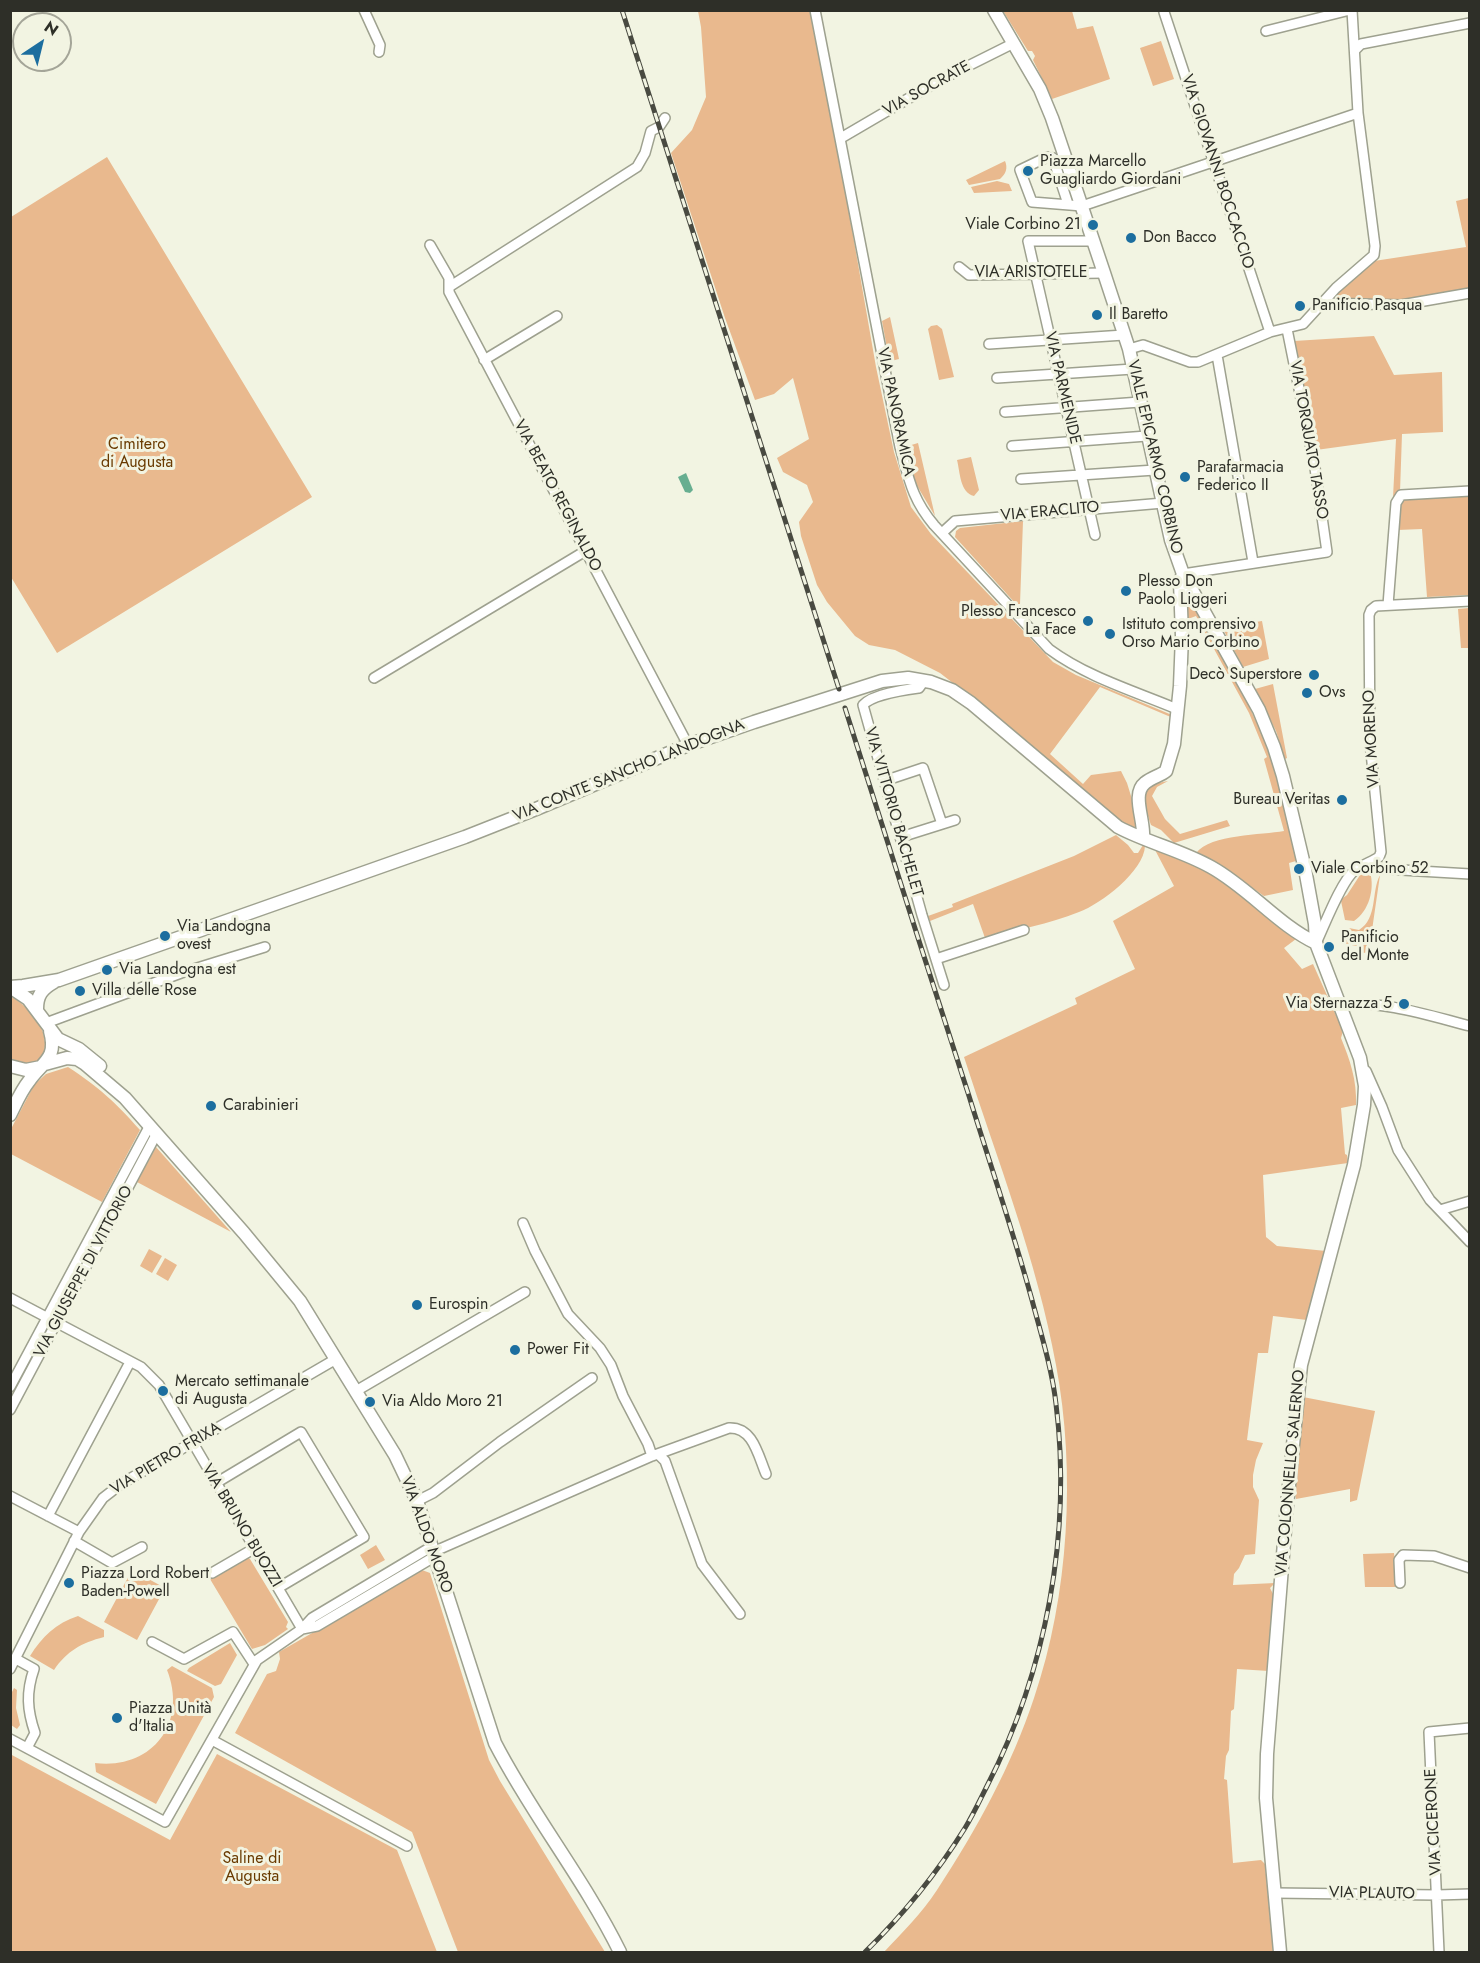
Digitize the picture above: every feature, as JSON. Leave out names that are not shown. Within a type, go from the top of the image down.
[{"type":"main road","name":"VIALE EPICARMO CORBINO","points":[[994,10],[1040,89],[1082,206],[1129,349],[1171,540],[1183,574],[1259,710],[1274,747],[1320,924],[1316,943],[1339,1005]]},
{"type":"main road","points":[[1143,838],[1144,826],[1138,797],[1139,790],[1143,784],[1167,771],[1174,744],[1180,686],[1182,636],[1180,582],[1183,574]]},
{"type":"main road","name":"VIA CONTE SANCHO LANDOGNA","points":[[59,980],[465,837],[688,745],[882,681],[908,678],[952,690],[971,703],[1118,827],[1178,850],[1211,867],[1248,892],[1298,934],[1316,943]]},
{"type":"main road","points":[[10,987],[59,980]]},
{"type":"main road","points":[[37,1009],[42,989],[59,980]]},
{"type":"main road","points":[[10,987],[23,994],[37,1009],[58,1040],[79,1049],[112,1077],[125,1098]]},
{"type":"main road","name":"VIA COLONNELLO SALERNO","points":[[1280,1953],[1266,1798],[1267,1754],[1286,1516],[1301,1365],[1354,1165],[1364,1105],[1365,1086],[1360,1058],[1339,1005]]},
{"type":"main road","points":[[10,1115],[28,1082],[44,1066],[52,1052],[53,1043],[48,1025]]},
{"type":"main road","points":[[10,1066],[26,1071],[67,1058],[77,1059],[125,1098]]},
{"type":"main road","name":"VIA ALDO MORO","points":[[125,1098],[300,1301],[395,1455],[417,1501],[495,1743],[508,1768],[594,1905],[620,1953]]},
{"type":"street","points":[[364,10],[380,45],[379,52]]},
{"type":"street","name":"VIA PANORAMICA","points":[[815,10],[900,447],[914,497],[922,511],[1049,649],[1074,665],[1177,709]]},
{"type":"street","points":[[1129,349],[1143,345],[1190,363],[1217,355],[1270,332],[1303,324],[1336,288],[1374,255],[1375,246],[1358,114],[1354,67],[1356,49],[1351,10],[1266,31]]},
{"type":"street","name":"VIA GIOVANNI BOCCACCIO","points":[[1164,12],[1270,332]]},
{"type":"street","points":[[1356,49],[1361,44],[1470,23]]},
{"type":"street","name":"VIA SOCRATE","points":[[841,138],[940,80],[1014,43]]},
{"type":"street","points":[[1068,204],[1053,158],[1047,157],[1020,170],[1032,202],[1082,206],[1358,114]]},
{"type":"street","points":[[449,287],[637,167],[645,153],[651,131],[659,127],[665,118]]},
{"type":"street","name":"VIA PARMENIDE","points":[[1093,241],[1028,241],[1095,535]]},
{"type":"street","name":"VIA BEATO REGINALDO","points":[[430,246],[449,278],[449,292],[484,360],[688,745]]},
{"type":"street","name":"VIA ARISTOTELE","points":[[959,267],[969,275],[1104,273]]},
{"type":"street","points":[[1323,303],[1401,305],[1470,293]]},
{"type":"street","points":[[484,360],[557,316]]},
{"type":"street","name":"VIA TORQUATO TASSO","points":[[1253,562],[1327,552],[1315,468],[1287,329]]},
{"type":"street","points":[[989,344],[1124,335]]},
{"type":"street","points":[[1183,574],[1253,562],[1217,355]]},
{"type":"street","points":[[997,378],[1133,369]]},
{"type":"street","points":[[1005,412],[1140,402]]},
{"type":"street","points":[[1012,446],[1148,436]]},
{"type":"street","points":[[1021,479],[1155,470]]},
{"type":"street","points":[[1470,491],[1401,495],[1398,498],[1388,605],[1470,601]]},
{"type":"street","name":"VIA ERACLITO","points":[[942,533],[955,521],[1163,503]]},
{"type":"street","points":[[374,678],[586,550]]},
{"type":"street","name":"VIA MORENO","points":[[1372,862],[1379,857],[1381,852],[1370,742],[1369,615],[1373,607],[1388,605]]},
{"type":"street","name":"VIA VITTORIO BACHELET","points":[[924,681],[919,688],[897,691],[867,701],[863,705],[944,985]]},
{"type":"street","points":[[1155,701],[1170,698],[1180,686]]},
{"type":"street","points":[[884,781],[923,768],[942,824]]},
{"type":"street","points":[[901,837],[955,820]]},
{"type":"street","points":[[1320,924],[1351,874],[1372,862],[1379,868],[1385,869],[1470,874]]},
{"type":"street","points":[[936,959],[1024,930]]},
{"type":"street","points":[[48,1025],[181,973],[265,947]]},
{"type":"street","points":[[1339,1005],[1356,1003],[1382,1005],[1470,1026]]},
{"type":"street","points":[[1360,1058],[1398,1149],[1431,1200],[1470,1242]]},
{"type":"street","points":[[1364,1105],[1378,1099]]},
{"type":"street","name":"VIA GIUSEPPE DI VITTORIO","points":[[10,1387],[47,1317],[154,1129]]},
{"type":"street","name":"VIA GIUSEPPE DI VITTORIO","points":[[10,1410],[57,1323],[154,1129]]},
{"type":"street","points":[[1440,1210],[1470,1201]]},
{"type":"street","points":[[523,1223],[568,1314],[600,1348],[611,1365],[655,1455],[665,1461],[702,1564],[740,1614]]},
{"type":"street","points":[[356,1391],[525,1292]]},
{"type":"street","name":"VIA BRUNO BUOZZI","points":[[10,1298],[149,1374],[159,1386],[302,1629]]},
{"type":"street","name":"VIA PIETRO FRIXA","points":[[10,1669],[76,1536],[91,1512],[112,1491],[336,1359]]},
{"type":"street","points":[[48,1516],[130,1362]]},
{"type":"street","points":[[417,1501],[433,1492],[592,1378]]},
{"type":"street","points":[[10,1739],[165,1822],[254,1664],[267,1652],[302,1629],[312,1618],[433,1552],[655,1455],[729,1428],[736,1427],[751,1437],[766,1473]]},
{"type":"street","points":[[216,1483],[302,1432],[364,1537],[278,1588]]},
{"type":"street","points":[[10,1496],[48,1516],[112,1563],[142,1547]]},
{"type":"street","points":[[212,1573],[255,1548]]},
{"type":"street","points":[[1401,1583],[1399,1560],[1403,1555],[1434,1556],[1470,1568]]},
{"type":"street","points":[[152,1642],[184,1659],[233,1632],[254,1664]]},
{"type":"street","points":[[16,1659],[34,1669],[28,1687],[27,1701],[35,1733],[27,1748]]},
{"type":"street","name":"VIA CICERONE","points":[[1439,1953],[1430,1732],[1470,1728]]},
{"type":"street","points":[[212,1740],[407,1846]]},
{"type":"street","name":"VIA PLAUTO","points":[[1275,1893],[1470,1894]]},
{"type":"green space","points":[[698,11],[810,11],[839,155],[876,367],[894,452],[911,507],[931,534],[1053,662],[1076,675],[1172,715],[1173,718],[1100,687],[1050,754],[1083,784],[1091,775],[1121,771],[1139,822],[1138,828],[1129,827],[1119,821],[989,711],[940,673],[895,650],[869,645],[855,636],[827,602],[817,585],[801,536],[799,522],[813,502],[807,485],[783,472],[777,458],[809,439],[793,378],[774,394],[755,400],[725,318],[671,153],[692,130],[706,97]]},
{"type":"green space","points":[[1003,11],[1072,11],[1077,29],[1093,26],[1110,79],[1052,99],[1033,60],[1035,56],[1032,51],[1028,51]]},
{"type":"green space","points":[[1161,41],[1174,79],[1153,86],[1140,48]]},
{"type":"green space","name":"Cimitero di Augusta","points":[[107,157],[312,497],[57,653],[11,577],[11,217]]},
{"type":"green space","points":[[1005,161],[1006,171],[1000,179],[969,185],[966,180]]},
{"type":"green space","points":[[997,181],[1009,184],[1012,191],[974,193],[971,187]]},
{"type":"green space","points":[[1469,198],[1469,291],[1401,302],[1335,302],[1332,298],[1333,294],[1374,261],[1466,247],[1456,201]]},
{"type":"green space","points":[[890,317],[899,359],[891,361],[882,321]]},
{"type":"green space","points":[[937,325],[942,329],[954,377],[939,380],[928,329]]},
{"type":"green space","points":[[1374,336],[1394,375],[1442,372],[1443,432],[1402,434],[1400,492],[1393,497],[1396,439],[1316,450],[1294,341]]},
{"type":"green space","points":[[918,443],[935,516],[916,484],[906,449]]},
{"type":"green space","points":[[971,457],[979,490],[974,496],[969,494],[963,486],[957,460]]},
{"type":"green space","points":[[1470,495],[1469,595],[1427,597],[1422,529],[1397,530],[1399,503],[1402,499]]},
{"type":"green space","points":[[1023,521],[1020,604],[1016,604],[955,537],[956,531],[960,528]]},
{"type":"green space","points":[[1186,589],[1242,692],[1266,744],[1281,793],[1296,861],[1289,863],[1293,890],[1264,896],[1220,865],[1196,853],[1213,842],[1237,836],[1284,831],[1264,759],[1267,757],[1249,713],[1196,616],[1188,619]]},
{"type":"green space","points":[[1469,608],[1469,648],[1461,648],[1458,609]]},
{"type":"green space","points":[[1262,621],[1269,659],[1243,667],[1222,627]]},
{"type":"green space","points":[[1273,684],[1287,758],[1285,759],[1276,731],[1255,689]]},
{"type":"green space","points":[[1168,781],[1157,787],[1152,796],[1165,819],[1180,834],[1227,820],[1230,826],[1174,843],[1161,830],[1151,825],[1145,802],[1145,796],[1151,786]]},
{"type":"green space","points":[[1116,835],[1134,853],[1138,853],[1143,845],[1145,846],[1143,856],[1120,885],[1088,908],[1056,920],[985,938],[973,904],[930,921],[928,916],[953,907],[952,904],[1074,856]]},
{"type":"green space","points":[[1154,848],[1193,864],[1230,885],[1265,910],[1296,939],[1284,948],[1302,969],[1313,964],[1343,1031],[1341,1038],[1350,1062],[1355,1087],[1356,1105],[1341,1108],[1345,1154],[1348,1163],[1263,1175],[1266,1237],[1277,1246],[1326,1251],[1307,1320],[1273,1316],[1268,1353],[1258,1353],[1247,1440],[1263,1443],[1253,1475],[1253,1487],[1259,1500],[1255,1554],[1245,1555],[1234,1574],[1233,1585],[1275,1583],[1270,1588],[1273,1602],[1269,1671],[1237,1669],[1224,1779],[1227,1780],[1233,1863],[1261,1860],[1265,1864],[1273,1952],[884,1952],[925,1907],[937,1890],[979,1821],[1015,1748],[1046,1659],[1062,1576],[1066,1533],[1066,1447],[1056,1365],[1048,1326],[1027,1248],[964,1057],[1077,1004],[1075,998],[1135,969],[1113,921],[1174,886]]},
{"type":"green space","points":[[1362,872],[1370,872],[1372,885],[1367,906],[1354,921],[1345,920],[1341,901],[1339,901],[1347,895]]},
{"type":"green space","points":[[1380,875],[1369,951],[1358,952],[1358,946],[1345,944],[1344,939],[1351,938],[1349,928],[1359,930],[1369,919]]},
{"type":"green space","points":[[10,996],[26,1007],[39,1023],[45,1041],[45,1051],[41,1060],[25,1064],[11,1058]]},
{"type":"green space","points":[[68,1067],[107,1096],[140,1130],[102,1202],[11,1154],[11,1129],[34,1085],[46,1074]]},
{"type":"green space","points":[[146,1140],[148,1142],[60,1307],[60,1303]]},
{"type":"green space","points":[[156,1147],[231,1232],[137,1182]]},
{"type":"green space","points":[[149,1249],[162,1256],[152,1273],[140,1266]]},
{"type":"green space","points":[[165,1258],[177,1265],[168,1281],[156,1274]]},
{"type":"green space","points":[[1303,1397],[1375,1411],[1357,1500],[1350,1502],[1350,1489],[1296,1499],[1294,1491]]},
{"type":"green space","points":[[376,1545],[385,1560],[368,1569],[360,1555]]},
{"type":"green space","points":[[1394,1553],[1397,1585],[1395,1587],[1365,1587],[1363,1554]]},
{"type":"green space","points":[[247,1557],[288,1622],[286,1627],[288,1629],[265,1645],[252,1649],[210,1579]]},
{"type":"green space","points":[[132,1570],[165,1588],[137,1640],[104,1622]]},
{"type":"green space","points":[[422,1570],[430,1573],[489,1760],[605,1952],[458,1952],[412,1832],[235,1733],[267,1674],[276,1671],[280,1659],[279,1652]]},
{"type":"green space","points":[[78,1616],[104,1630],[104,1637],[75,1649],[54,1670],[30,1656],[50,1632]]},
{"type":"green space","points":[[230,1643],[237,1655],[221,1684],[215,1686],[187,1671],[189,1668]]},
{"type":"green space","points":[[172,1666],[212,1688],[214,1697],[156,1804],[96,1772],[95,1763],[115,1763],[133,1759],[148,1751],[160,1739],[168,1725],[173,1708],[172,1690],[167,1670]]},
{"type":"green space","points":[[14,1688],[17,1690],[16,1708],[20,1725],[17,1729],[11,1725],[11,1694]]},
{"type":"green space","name":"Saline di Augusta","points":[[10,1754],[170,1840],[217,1754],[397,1850],[437,1952],[11,1952]]},
{"type":"shaded area","points":[[686,473],[693,490],[690,493],[685,492],[678,477]]},
{"type":"railway","points":[[622,10],[839,689]]},
{"type":"railway","points":[[845,708],[1025,1274],[1052,1378],[1060,1453],[1057,1551],[1050,1601],[1039,1649],[1008,1742],[974,1813],[954,1845],[919,1893],[865,1952]]},
{"type":"place","name":"Piazza Marcello Guagliardo Giordani","points":[[1028,171]]},
{"type":"place","name":"Viale Corbino 21","points":[[1093,225]]},
{"type":"place","name":"Don Bacco","points":[[1131,238]]},
{"type":"place","name":"Panificio Pasqua","points":[[1300,306]]},
{"type":"place","name":"Il Baretto","points":[[1097,315]]},
{"type":"place","name":"Parafarmacia Federico II","points":[[1185,477]]},
{"type":"place","name":"Plesso Don Paolo Liggeri","points":[[1126,591]]},
{"type":"place","name":"Plesso Francesco La Face","points":[[1088,621]]},
{"type":"place","name":"Istituto comprensivo Orso Mario Corbino","points":[[1110,634]]},
{"type":"place","name":"Decò Superstore","points":[[1314,675]]},
{"type":"place","name":"Ovs","points":[[1307,693]]},
{"type":"place","name":"Bureau Veritas","points":[[1342,800]]},
{"type":"place","name":"Viale Corbino 52","points":[[1299,869]]},
{"type":"place","name":"Via Landogna ovest","points":[[165,936]]},
{"type":"place","name":"Panificio del Monte","points":[[1329,947]]},
{"type":"place","name":"Via Landogna est","points":[[107,970]]},
{"type":"place","name":"Villa delle Rose","points":[[80,991]]},
{"type":"place","name":"Via Sternazza 5","points":[[1404,1004]]},
{"type":"place","name":"Carabinieri","points":[[211,1106]]},
{"type":"place","name":"Eurospin","points":[[417,1305]]},
{"type":"place","name":"Power Fit","points":[[515,1350]]},
{"type":"place","name":"Mercato settimanale di Augusta","points":[[163,1391]]},
{"type":"place","name":"Via Aldo Moro 21","points":[[370,1402]]},
{"type":"place","name":"Piazza Lord Robert Baden-Powell","points":[[69,1583]]},
{"type":"place","name":"Piazza Unità d'Italia","points":[[117,1718]]}]
